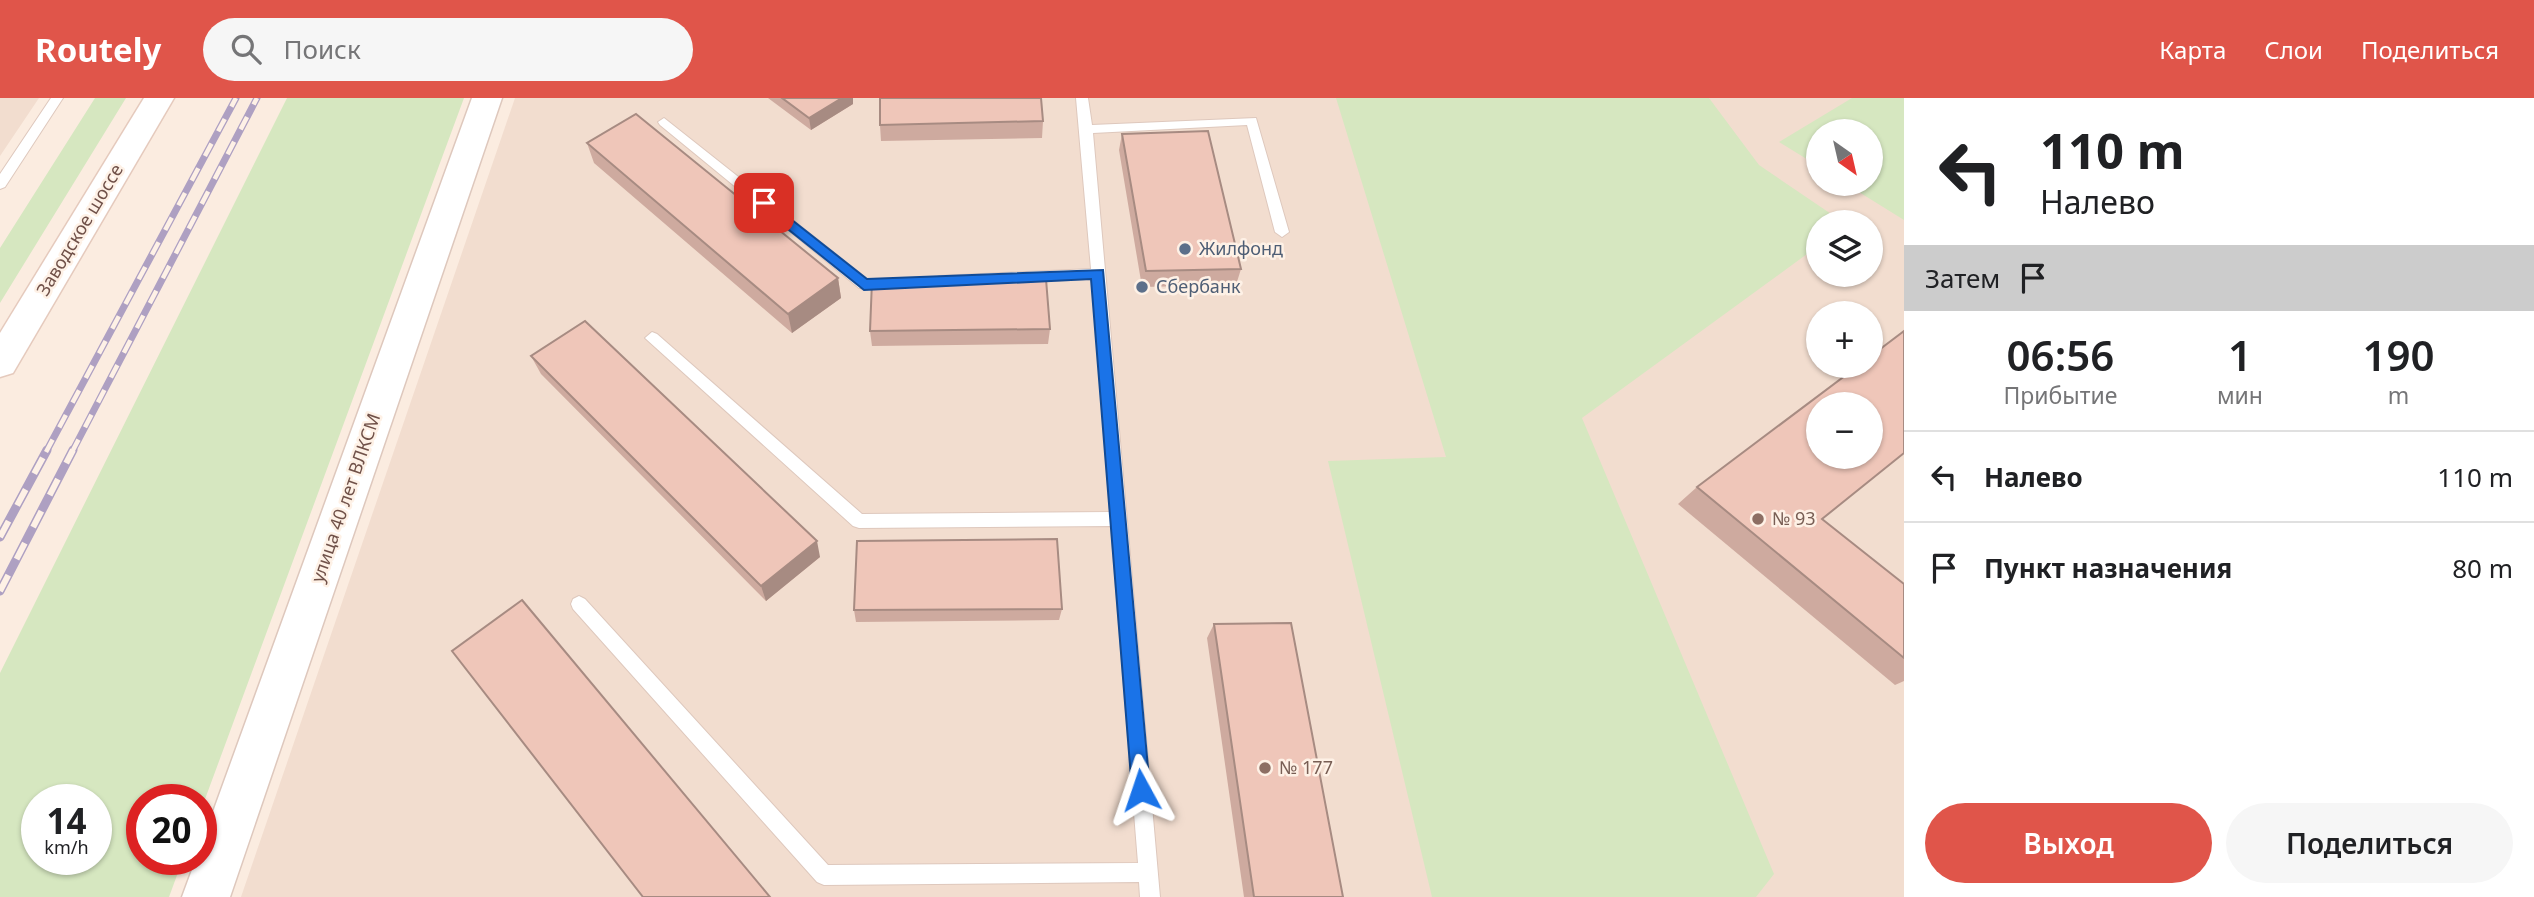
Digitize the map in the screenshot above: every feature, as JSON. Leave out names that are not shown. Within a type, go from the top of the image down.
[{"type":"street","name":"Заводское шоссе","points":[[0,363],[159,98]]},
{"type":"street","name":"улица 40 лет ВЛКСМ","points":[[206,897],[487,98]]},
{"type":"lane","points":[[1,181],[57,98]]},
{"type":"lane","points":[[1082,98],[1150,897]]},
{"type":"lane","points":[[1086,129],[1252,121],[1282,232]]},
{"type":"lane","points":[[664,122],[864,284],[1098,274]]},
{"type":"lane","points":[[652,338],[859,521],[1118,519]]},
{"type":"lane","points":[[579,604],[824,875],[1148,872]]},
{"type":"shaded area","points":[[0,98],[39,98],[0,156]]},
{"type":"shaded area","points":[[515,98],[1904,98],[1904,897],[241,897]]},
{"type":"green space","points":[[95,98],[126,98],[0,303],[0,248]]},
{"type":"green space","points":[[287,98],[464,98],[211,784],[126,784],[126,875],[177,875],[169,897],[0,897],[0,673]]},
{"type":"green space","points":[[1336,98],[1709,98],[1759,165],[1825,210],[1806,210],[1806,255],[1582,418],[1774,874],[1756,897],[1432,897],[1328,461],[1446,457]]},
{"type":"green space","points":[[1852,98],[1904,98],[1904,220],[1865,196],[1883,196],[1883,119],[1817,119]]},
{"type":"green space","points":[[1806,126],[1806,159],[1779,142]]},
{"type":"building","points":[[782,98],[842,98],[809,118]]},
{"type":"building","points":[[880,98],[1041,98],[1043,121],[880,125]]},
{"type":"building","points":[[636,114],[838,278],[788,314],[587,143]]},
{"type":"building","points":[[1208,131],[1241,269],[1146,271],[1122,134]]},
{"type":"building","points":[[1046,279],[1050,329],[870,331],[872,281]]},
{"type":"building","points":[[585,321],[817,541],[761,586],[531,356]]},
{"type":"building","name":"№ 93","points":[[1904,331],[1904,453],[1822,519],[1904,584],[1904,658],[1697,487],[1806,405],[1806,469],[1883,469],[1883,392],[1823,392],[1842,378],[1883,378],[1883,347]]},
{"type":"building","points":[[1057,539],[1062,609],[854,610],[857,541]]},
{"type":"building","points":[[522,600],[770,897],[643,897],[452,651]]},
{"type":"building","name":"№ 177","points":[[1291,623],[1343,897],[1254,897],[1214,624]]},
{"type":"railway","points":[[46,452],[236,98]]},
{"type":"railway","points":[[72,452],[257,98]]},
{"type":"railway","points":[[0,537],[47,450]]},
{"type":"railway","points":[[0,591],[73,450]]},
{"type":"place","name":"Жилфонд","points":[[1185,249]]},
{"type":"place","name":"Сбербанк","points":[[1142,287]]},
{"type":"place","name":"№ 93","points":[[1758,519]]},
{"type":"place","name":"№ 177","points":[[1265,768]]},
{"type":"route","points":[[764,203],[864,284],[1098,274],[1141,790]]}]
